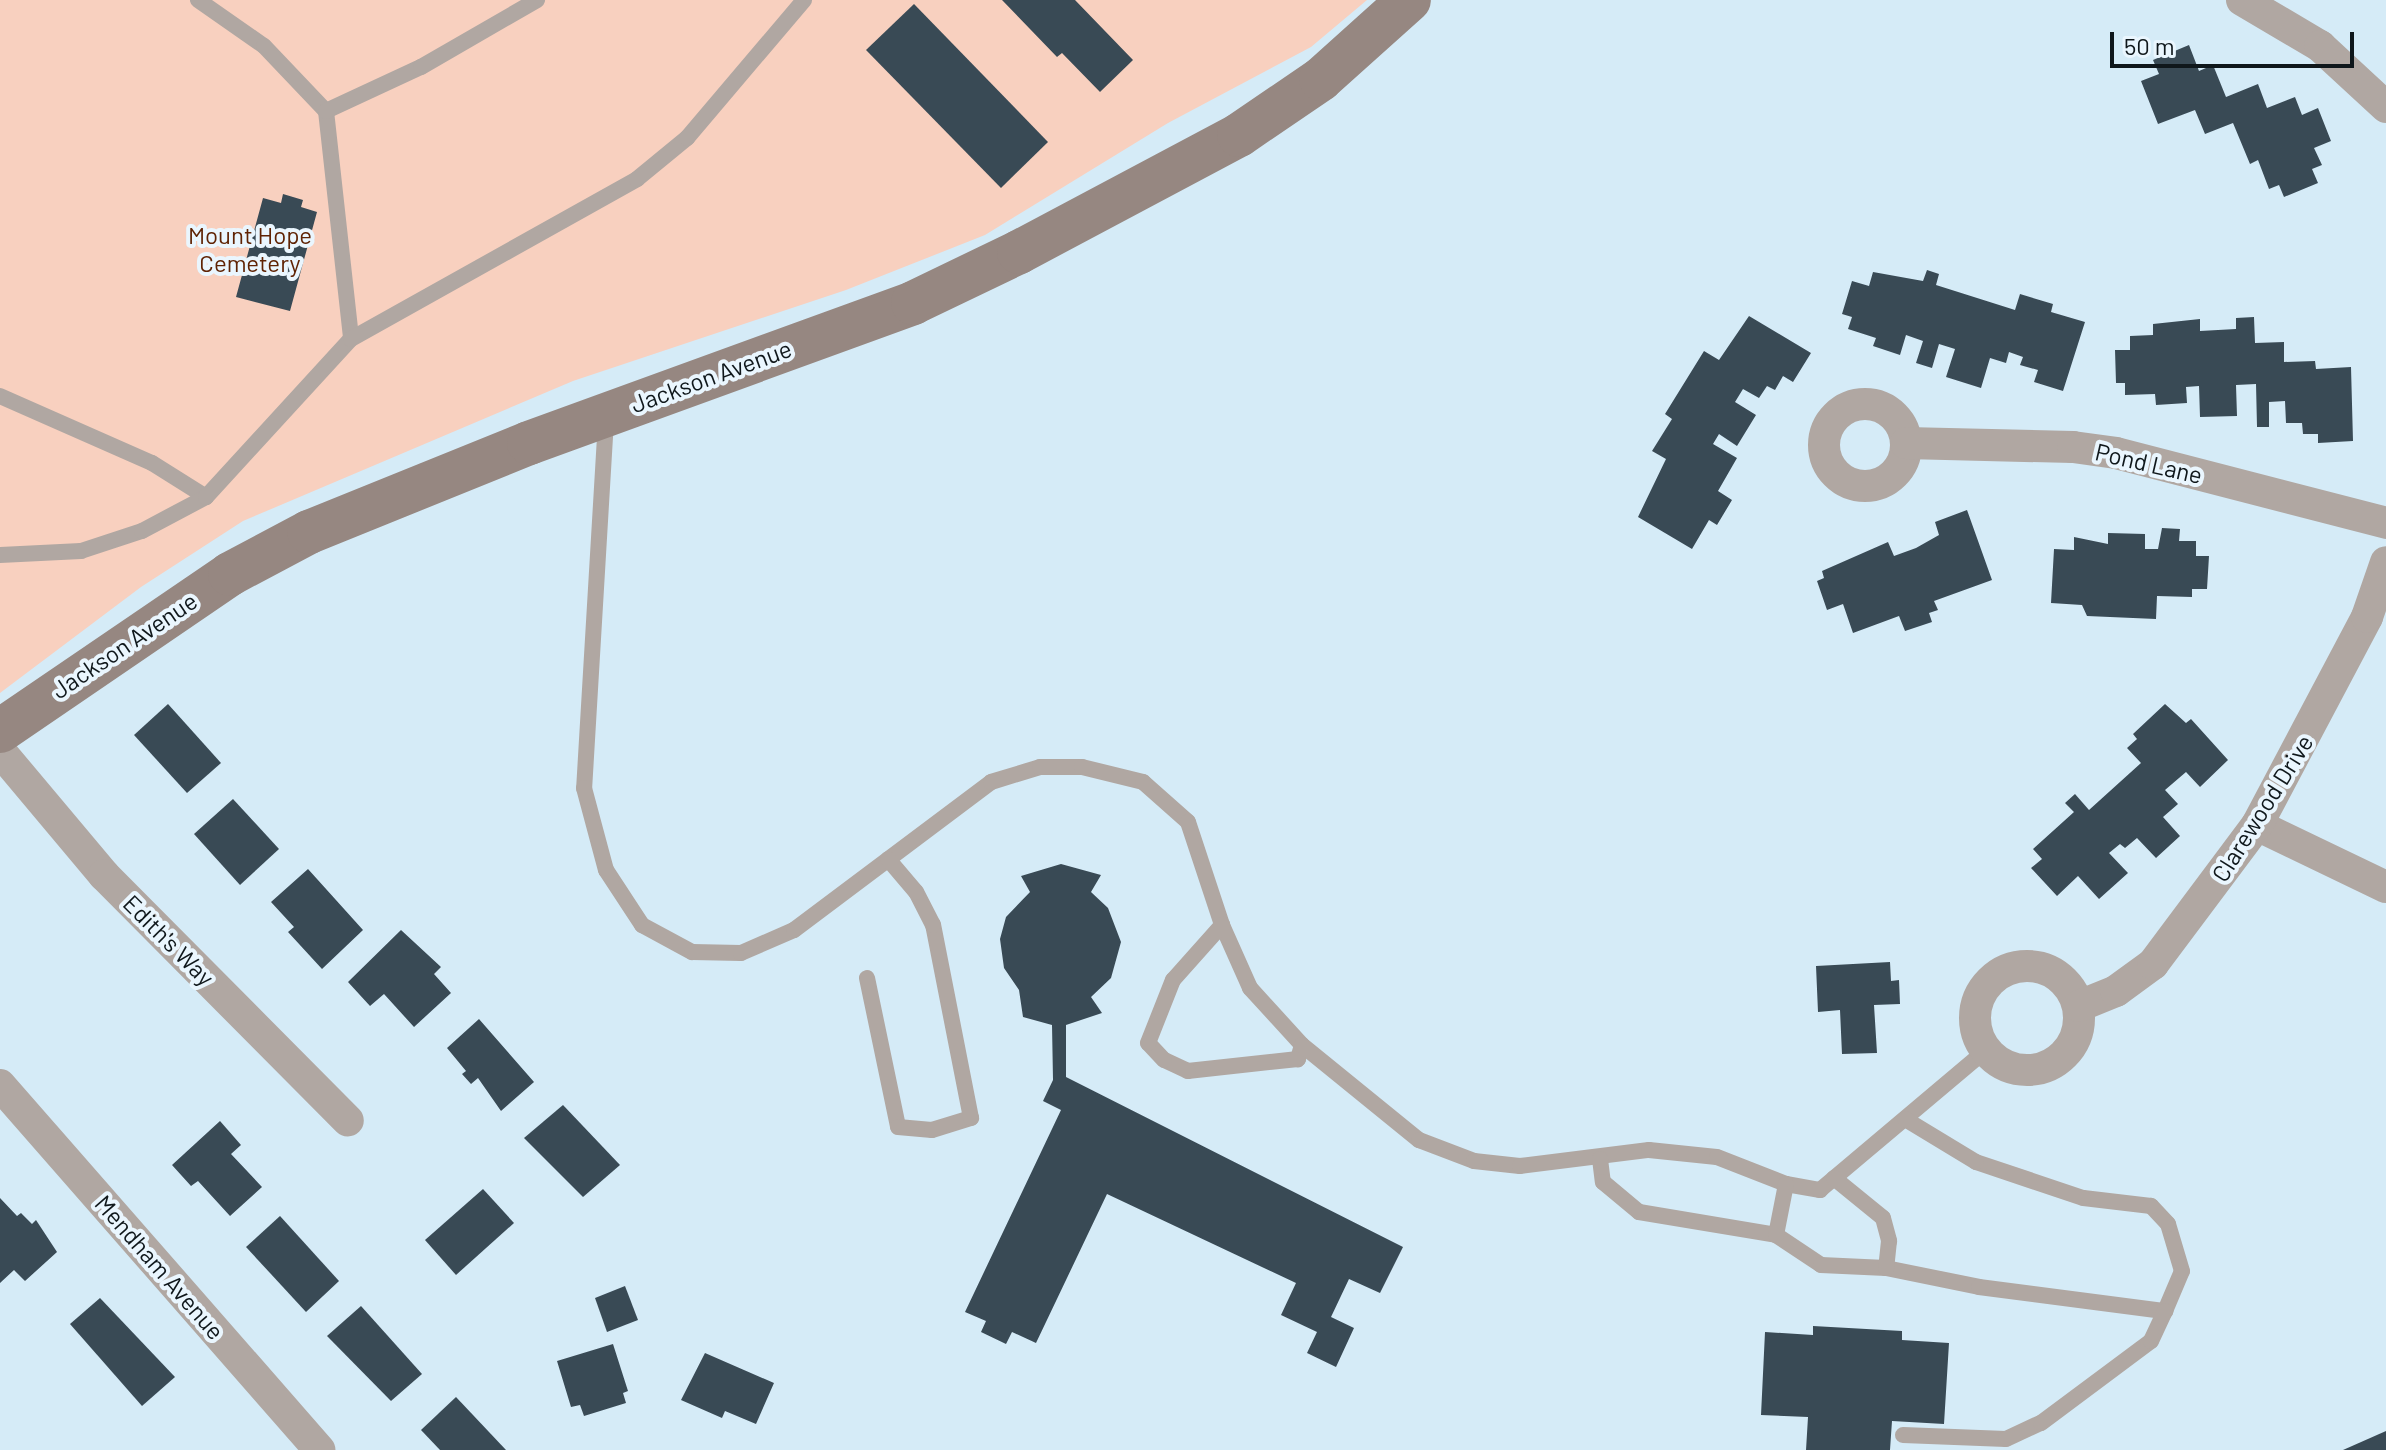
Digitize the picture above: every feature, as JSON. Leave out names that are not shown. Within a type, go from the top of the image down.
[{"type":"main road","name":"Jackson Avenue","points":[[0,731],[230,574],[309,532],[607,414],[913,303],[1019,252],[1239,135],[1321,79],[1409,0]]},
{"type":"street","points":[[2242,0],[2320,46],[2386,107]]},
{"type":"street","name":"Pond Lane","points":[[1906,443],[2073,447],[2116,453],[2386,523]]},
{"type":"street","name":"Clarewood Drive","points":[[2079,1006],[2116,991],[2153,964],[2257,825],[2360,631],[2386,562]]},
{"type":"street","name":"Edith's Way","points":[[0,751],[104,875],[348,1121]]},
{"type":"street","points":[[2257,825],[2386,887]]},
{"type":"street","points":[[2013,967],[2047,969],[2062,978],[2079,1006],[2075,1041],[2050,1066],[2015,1069],[1986,1050],[1977,1035],[1977,1001],[1998,974],[2013,967]]},
{"type":"street","name":"Mendham Avenue","points":[[0,1085],[320,1450]]},
{"type":"lane","points":[[198,0],[264,46],[326,111],[351,339]]},
{"type":"lane","points":[[326,111],[421,67],[537,0]]},
{"type":"lane","points":[[0,555],[81,551],[142,531],[206,497],[351,339],[637,179],[687,138],[804,0]]},
{"type":"lane","points":[[0,396],[152,463],[206,497]]},
{"type":"lane","points":[[607,414],[584,788],[606,870],[642,925],[692,952],[741,953],[794,930],[991,782],[1040,767],[1082,767],[1143,782],[1188,822],[1222,925],[1250,988],[1302,1045],[1419,1140],[1474,1161],[1520,1166],[1600,1159],[1649,1150],[1717,1157],[1786,1184],[1820,1190],[1986,1050]]},
{"type":"lane","points":[[867,978],[898,1127],[932,1130],[971,1118],[933,925],[916,892],[888,859]]},
{"type":"lane","points":[[1222,925],[1173,980],[1148,1043],[1164,1060],[1188,1071],[1284,1064],[1298,1059],[1302,1045]]},
{"type":"lane","points":[[1903,1435],[2006,1439],[2041,1423],[2151,1341],[2182,1271],[2168,1224],[2151,1206],[2083,1198],[1976,1162],[1905,1119]]},
{"type":"lane","points":[[1600,1159],[1603,1182],[1639,1212],[1776,1235],[1821,1265],[1886,1268],[1979,1287],[2165,1311]]},
{"type":"lane","points":[[1834,1178],[1883,1218],[1889,1241],[1886,1268]]},
{"type":"lane","points":[[1776,1235],[1786,1184]]},
{"type":"green space","name":"Mount Hope Cemetery","points":[[0,0],[1367,0],[1311,47],[1168,123],[985,235],[846,290],[573,381],[243,521],[141,587],[0,693]]},
{"type":"building","points":[[1002,0],[1075,0],[1133,60],[1100,92],[1062,53],[1057,57]]},
{"type":"building","points":[[914,4],[1048,142],[1001,188],[866,50]]},
{"type":"building","points":[[2189,45],[2199,71],[2213,65],[2226,97],[2258,84],[2267,108],[2295,97],[2302,115],[2318,108],[2331,141],[2314,148],[2322,165],[2312,169],[2318,183],[2284,197],[2279,185],[2269,189],[2258,160],[2250,164],[2233,123],[2205,134],[2195,110],[2158,124],[2141,81],[2159,74],[2153,60]]},
{"type":"building","points":[[283,194],[303,200],[301,207],[317,212],[290,311],[236,297],[263,198],[281,203]]},
{"type":"building","points":[[1927,270],[1939,274],[1936,285],[2015,310],[2020,294],[2053,304],[2051,312],[2085,322],[2063,391],[2034,382],[2038,370],[2020,365],[2023,357],[2009,352],[2006,363],[1990,358],[1981,388],[1946,377],[1955,349],[1939,344],[1932,368],[1916,363],[1923,341],[1906,335],[1900,355],[1873,346],[1876,338],[1848,329],[1852,317],[1842,314],[1852,281],[1869,286],[1873,272],[1923,281]]},
{"type":"building","points":[[1749,316],[1811,353],[1793,382],[1783,376],[1775,390],[1767,386],[1759,398],[1743,389],[1735,402],[1756,415],[1737,446],[1719,434],[1713,444],[1737,458],[1718,491],[1732,500],[1717,525],[1709,520],[1692,549],[1638,517],[1666,459],[1652,451],[1672,419],[1665,414],[1704,351],[1719,360]]},
{"type":"building","points":[[2254,317],[2255,343],[2284,342],[2284,362],[2315,361],[2316,369],[2351,367],[2353,441],[2318,443],[2318,434],[2303,434],[2302,423],[2286,423],[2285,401],[2269,402],[2269,427],[2257,427],[2256,384],[2236,385],[2237,416],[2200,417],[2199,386],[2186,387],[2187,403],[2156,405],[2155,394],[2125,395],[2125,383],[2116,383],[2115,350],[2130,350],[2130,336],[2153,335],[2153,324],[2200,319],[2200,331],[2236,329],[2236,318]]},
{"type":"building","points":[[1967,510],[1992,580],[1934,601],[1938,610],[1929,613],[1932,622],[1905,631],[1899,616],[1853,633],[1843,604],[1827,610],[1817,581],[1824,578],[1822,571],[1888,542],[1894,556],[1916,548],[1939,535],[1935,522]]},
{"type":"building","points":[[2162,528],[2180,529],[2179,541],[2196,541],[2196,556],[2209,556],[2207,589],[2192,589],[2192,597],[2157,596],[2156,619],[2087,616],[2082,605],[2051,603],[2054,549],[2074,550],[2074,537],[2108,544],[2108,533],[2145,534],[2145,549],[2158,549]]},
{"type":"building","points":[[168,704],[221,763],[187,793],[134,735]]},
{"type":"building","points":[[2165,704],[2186,723],[2191,719],[2228,760],[2200,787],[2186,772],[2165,790],[2178,804],[2163,817],[2180,836],[2156,858],[2137,838],[2125,848],[2120,844],[2109,853],[2128,873],[2099,899],[2078,876],[2057,896],[2031,868],[2042,859],[2033,849],[2074,812],[2065,803],[2075,794],[2089,810],[2141,763],[2127,748],[2137,739],[2133,734]]},
{"type":"building","points":[[233,799],[279,849],[240,885],[194,834]]},
{"type":"building","points":[[1061,864],[1101,875],[1091,892],[1108,908],[1121,942],[1111,978],[1091,997],[1102,1013],[1066,1025],[1066,1077],[1403,1247],[1380,1293],[1349,1279],[1331,1317],[1354,1328],[1336,1367],[1307,1353],[1317,1332],[1281,1315],[1296,1283],[1107,1194],[1036,1343],[1012,1332],[1006,1344],[981,1332],[986,1321],[965,1312],[1061,1110],[1043,1101],[1053,1080],[1052,1025],[1023,1017],[1019,990],[1004,968],[1000,939],[1006,917],[1030,892],[1021,876]]},
{"type":"building","points":[[308,869],[363,930],[322,969],[288,932],[294,927],[271,902]]},
{"type":"building","points":[[401,930],[441,967],[434,974],[451,993],[414,1027],[384,994],[370,1006],[348,982]]},
{"type":"building","points":[[1890,962],[1891,981],[1899,980],[1900,1004],[1874,1005],[1877,1053],[1842,1054],[1840,1010],[1818,1012],[1816,966]]},
{"type":"building","points":[[479,1019],[534,1082],[501,1111],[478,1078],[471,1084],[462,1074],[466,1071],[447,1048]]},
{"type":"building","points":[[563,1105],[620,1165],[583,1197],[524,1138]]},
{"type":"building","points":[[220,1121],[241,1145],[231,1154],[262,1187],[230,1216],[198,1181],[191,1186],[172,1165]]},
{"type":"building","points":[[483,1189],[514,1223],[456,1275],[425,1240]]},
{"type":"building","points":[[0,1198],[17,1216],[21,1213],[32,1224],[36,1220],[57,1252],[25,1281],[14,1270],[0,1283]]},
{"type":"building","points":[[280,1216],[339,1281],[306,1312],[246,1247]]},
{"type":"building","points":[[625,1286],[638,1320],[607,1332],[595,1298]]},
{"type":"building","points":[[100,1298],[175,1377],[142,1406],[70,1324]]},
{"type":"building","points":[[361,1306],[422,1374],[391,1401],[327,1336]]},
{"type":"building","points":[[1813,1326],[1902,1331],[1902,1340],[1949,1343],[1944,1424],[1892,1421],[1890,1450],[1806,1450],[1808,1417],[1761,1415],[1765,1332],[1813,1335]]},
{"type":"building","points":[[613,1344],[628,1391],[623,1393],[626,1403],[584,1416],[580,1405],[571,1407],[557,1361]]},
{"type":"building","points":[[705,1353],[774,1383],[756,1424],[725,1411],[722,1418],[681,1400]]},
{"type":"building","points":[[456,1397],[506,1450],[440,1450],[421,1430]]},
{"type":"building","points":[[2386,1431],[2386,1450],[2343,1450]]}]
